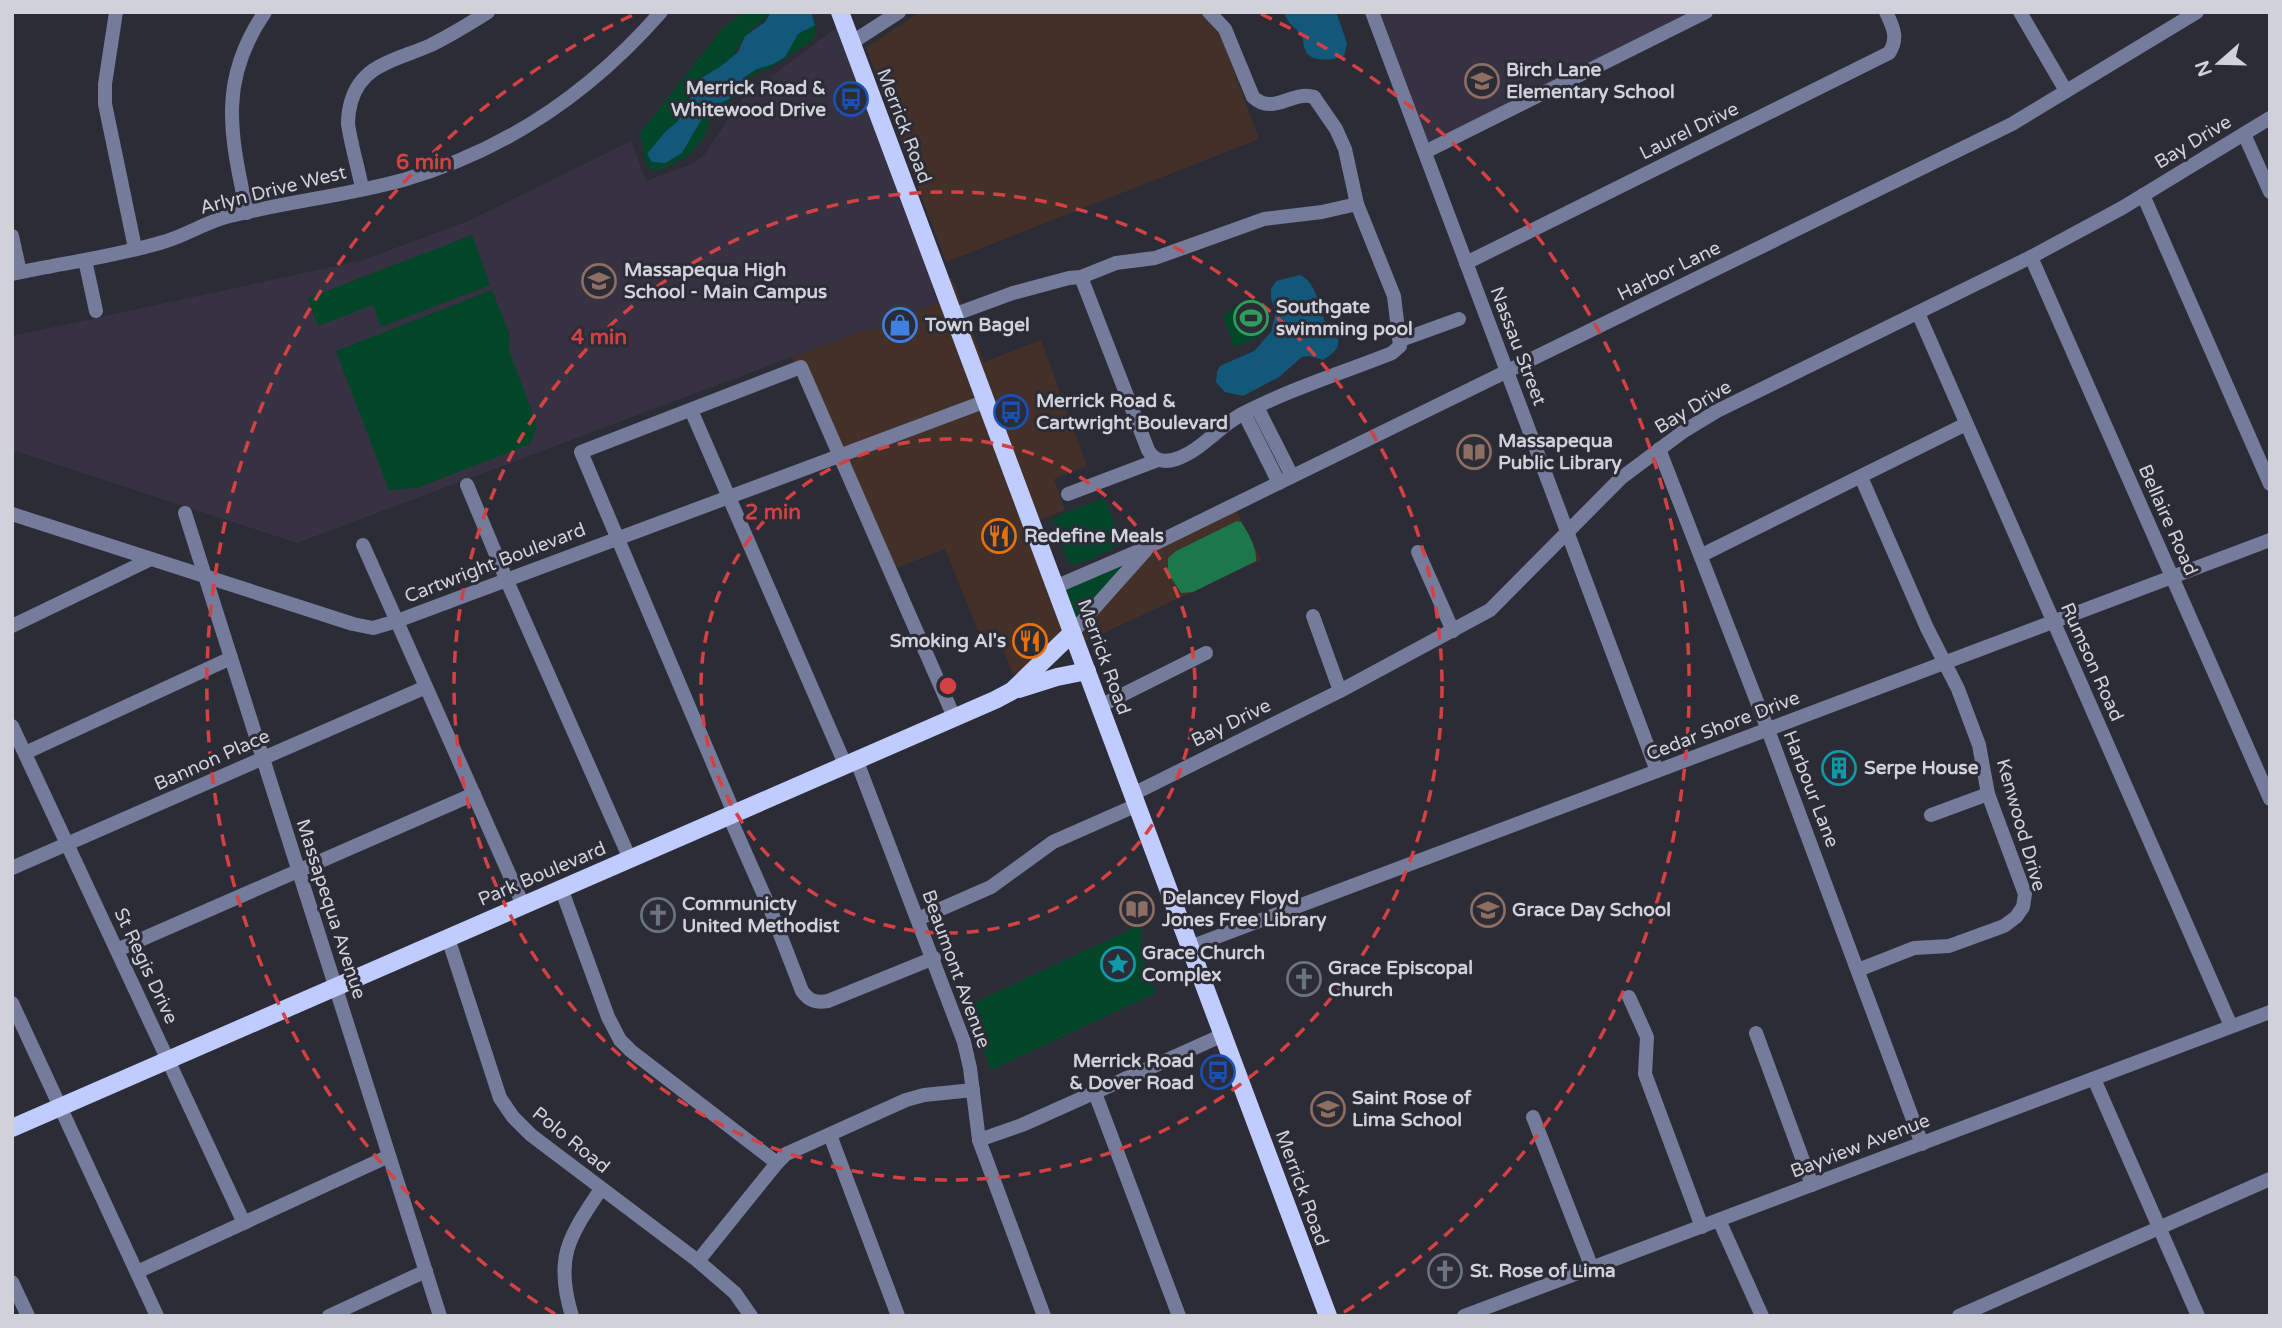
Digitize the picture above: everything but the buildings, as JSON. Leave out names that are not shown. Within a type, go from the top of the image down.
[{"type":"main road","name":"Merrick Road","points":[[840,12],[1328,1316]]},
{"type":"main road","name":"Park Boulevard","points":[[12,1128],[1012,691],[1035,672],[1072,633]]},
{"type":"main road","points":[[1012,691],[1087,671]]},
{"type":"street","points":[[116,12],[105,84],[105,104],[135,248]]},
{"type":"street","points":[[247,213],[234,151],[231,106],[234,79],[244,47],[265,12]]},
{"type":"street","points":[[362,188],[348,123],[354,91],[362,79],[382,63],[430,45],[488,12]]},
{"type":"street","name":"Arlyn Drive West","points":[[16,273],[162,243],[225,217],[402,180],[461,160],[514,135],[562,104],[590,83],[661,12]]},
{"type":"street","points":[[851,43],[899,12]]},
{"type":"street","points":[[1068,494],[1158,460],[1166,461],[1190,453],[1225,423],[1250,410],[1392,353],[1400,346],[1394,296],[1357,204],[1345,149],[1336,129],[1319,102],[1308,95],[1273,105],[1258,103],[1249,91],[1225,29],[1209,12]]},
{"type":"street","name":"Nassau Street","points":[[1372,12],[1657,771]]},
{"type":"street","points":[[1425,152],[1705,12]]},
{"type":"street","name":"Laurel Drive","points":[[1466,263],[1889,53],[1895,44],[1895,33],[1886,12]]},
{"type":"street","points":[[2020,12],[2066,91]]},
{"type":"street","name":"Harbor Lane","points":[[1055,587],[1148,547],[2012,124],[2197,12]]},
{"type":"street","name":"Bay Drive","points":[[919,919],[991,887],[1053,842],[1490,610],[1621,478],[1717,411],[2031,257],[2143,195],[2270,118]]},
{"type":"street","points":[[2244,134],[2270,192]]},
{"type":"street","points":[[2143,195],[2270,484]]},
{"type":"street","points":[[953,315],[1013,293],[1081,277],[1116,263],[1155,258],[1264,219],[1322,212],[1357,204]]},
{"type":"street","points":[[12,236],[16,273]]},
{"type":"street","name":"Bellaire Road","points":[[2031,257],[2270,799]]},
{"type":"street","points":[[85,260],[96,311]]},
{"type":"street","points":[[1081,277],[1148,450],[1158,460]]},
{"type":"street","name":"Rumson Road","points":[[1918,313],[2231,1027]]},
{"type":"street","points":[[1401,340],[1459,319]]},
{"type":"street","points":[[933,958],[828,1001],[810,1000],[802,992],[732,814],[581,452],[801,367],[954,717]]},
{"type":"street","name":"Cartwright Boulevard","points":[[12,514],[353,624],[373,628],[986,401]]},
{"type":"street","name":"Beaumont Avenue","points":[[691,410],[851,762],[919,919],[964,1042],[979,1140],[1044,1316]]},
{"type":"street","points":[[1250,410],[1285,480]]},
{"type":"street","points":[[1702,555],[1966,424]]},
{"type":"street","name":"Harbour Lane","points":[[1659,449],[1702,555],[1922,1144]]},
{"type":"street","name":"Kenwood Drive","points":[[1858,970],[1914,948],[1949,946],[1987,934],[2016,917],[2023,907],[2025,894],[1988,794],[1979,745],[1958,689],[1861,477]]},
{"type":"street","points":[[467,485],[631,859]]},
{"type":"street","name":"Massapequa Avenue","points":[[185,513],[440,1316]]},
{"type":"street","name":"Cedar Shore Drive","points":[[1190,947],[2270,540]]},
{"type":"street","points":[[363,545],[523,905]]},
{"type":"street","name":"Harbor Lane","points":[[1072,633],[1148,547]]},
{"type":"street","points":[[1418,552],[1453,631]]},
{"type":"street","points":[[12,626],[152,559]]},
{"type":"street","points":[[1313,616],[1340,691]]},
{"type":"street","points":[[1100,706],[1206,653]]},
{"type":"street","points":[[25,753],[231,658]]},
{"type":"street","name":"Bannon Place","points":[[12,868],[426,687]]},
{"type":"street","name":"St Regis Drive","points":[[12,726],[244,1223]]},
{"type":"street","points":[[117,950],[474,794]]},
{"type":"street","points":[[1931,815],[1988,794]]},
{"type":"street","points":[[561,888],[608,1017],[621,1040],[631,1051],[777,1163]]},
{"type":"street","name":"Polo Road","points":[[448,938],[488,1066],[504,1104],[531,1135],[698,1261],[735,1293],[751,1316]]},
{"type":"street","points":[[1629,997],[1647,1037],[1645,1074],[1702,1227]]},
{"type":"street","points":[[12,1003],[157,1316]]},
{"type":"street","name":"Bayview Avenue","points":[[1464,1316],[2270,1012]]},
{"type":"street","points":[[1756,1033],[1812,1185]]},
{"type":"street","points":[[979,1140],[1022,1125],[1223,1035]]},
{"type":"street","points":[[2094,1079],[2198,1316]]},
{"type":"street","points":[[698,1261],[777,1163],[796,1149],[906,1100],[924,1095],[973,1090]]},
{"type":"street","points":[[1095,1093],[1179,1316]]},
{"type":"street","points":[[1533,1117],[1592,1268]]},
{"type":"street","points":[[830,1135],[898,1316]]},
{"type":"street","points":[[137,1272],[389,1156]]},
{"type":"street","points":[[1959,1316],[2270,1179]]},
{"type":"street","points":[[572,1316],[565,1288],[564,1261],[575,1228],[601,1189]]},
{"type":"street","points":[[1719,1220],[1762,1316]]},
{"type":"street","points":[[329,1316],[426,1271]]},
{"type":"street","points":[[12,1282],[28,1316]]},
{"type":"shaded area","points":[[920,12],[1201,12],[1221,36],[1259,139],[946,262],[866,48]]},
{"type":"shaded area","name":"Birch Lane Elementary School","points":[[1375,12],[1701,12],[1426,149]]},
{"type":"shaded area","name":"Massapequa High School - Main Campus","points":[[836,28],[940,302],[870,331],[868,329],[792,357],[297,543],[12,450],[12,336],[360,261],[466,222],[631,141],[646,181],[692,164],[705,154],[744,96]]},
{"type":"shaded area","points":[[952,278],[984,362],[1041,340],[1087,466],[1054,479],[1065,510],[1033,523],[1056,584],[1233,504],[1261,560],[1013,675],[995,630],[980,636],[945,549],[883,573],[785,340],[923,285]]},
{"type":"green space","points":[[744,12],[771,12],[747,34],[726,64],[702,76],[696,83],[677,122],[657,143],[652,162],[666,163],[682,153],[707,110],[729,99],[746,76],[773,64],[789,52],[790,44],[798,34],[815,25],[811,12],[817,28],[812,41],[772,67],[754,74],[736,95],[711,117],[704,137],[688,156],[660,170],[650,169],[645,159],[640,133],[723,28]]},
{"type":"green space","points":[[472,235],[490,285],[381,327],[373,305],[318,326],[308,298]]},
{"type":"green space","points":[[492,290],[509,333],[509,350],[537,426],[530,444],[417,488],[389,490],[336,351]]},
{"type":"green space","points":[[1256,297],[1263,318],[1263,330],[1254,339],[1234,347],[1223,316],[1241,303]]},
{"type":"green space","points":[[1104,498],[1123,543],[1090,560],[1072,565],[1067,559],[1052,518]]},
{"type":"green space","points":[[1237,521],[1241,522],[1252,540],[1256,561],[1193,592],[1181,593],[1168,573],[1168,558],[1176,551]]},
{"type":"green space","points":[[1144,550],[1073,631],[1057,588]]},
{"type":"green space","name":"Grace Church Complex","points":[[1140,925],[1140,952],[1156,993],[991,1070],[967,1006]]},
{"type":"water","points":[[771,12],[811,12],[815,25],[798,34],[785,57],[746,76],[729,99],[707,110],[682,153],[665,163],[652,162],[647,154],[677,122],[701,78],[738,52],[745,36],[765,22]]},
{"type":"water","points":[[1284,12],[1336,12],[1347,43],[1344,56],[1324,60],[1313,58],[1306,52],[1301,35]]},
{"type":"water","points":[[1300,275],[1310,283],[1325,321],[1338,336],[1335,350],[1323,360],[1302,357],[1279,377],[1243,396],[1225,392],[1216,382],[1220,366],[1254,351],[1271,332],[1276,312],[1271,289],[1276,281]]},
{"type":"water","name":"Southgate swimming pool","points":[[1251,304],[1262,328],[1256,334],[1249,330],[1241,310]]},
{"type":"place","name":"Birch Lane Elementary School","points":[[1482,81]]},
{"type":"place","name":"Merrick Road & Whitewood Drive","points":[[851,99]]},
{"type":"place","name":"Massapequa High School - Main Campus","points":[[599,281]]},
{"type":"place","name":"Southgate swimming pool","points":[[1251,318]]},
{"type":"place","name":"Town Bagel","points":[[900,325]]},
{"type":"place","name":"Merrick Road & Cartwright Boulevard","points":[[1011,412]]},
{"type":"place","name":"Massapequa Public Library","points":[[1474,452]]},
{"type":"place","name":"Redefine Meals","points":[[999,536]]},
{"type":"place","name":"Smoking Al's","points":[[1030,641]]},
{"type":"place","name":"Serpe House","points":[[1839,768]]},
{"type":"place","name":"Delancey Floyd Jones Free Library","points":[[1137,909]]},
{"type":"place","name":"Grace Day School","points":[[1488,910]]},
{"type":"place","name":"Communicty United Methodist","points":[[658,915]]},
{"type":"place","name":"Grace Church Complex","points":[[1118,964]]},
{"type":"place","name":"Grace Episcopal Church","points":[[1304,979]]},
{"type":"place","name":"Merrick Road & Dover Road","points":[[1218,1072]]},
{"type":"place","name":"Saint Rose of Lima School","points":[[1328,1109]]},
{"type":"place","name":"St. Rose of Lima","points":[[1445,1271]]}]
